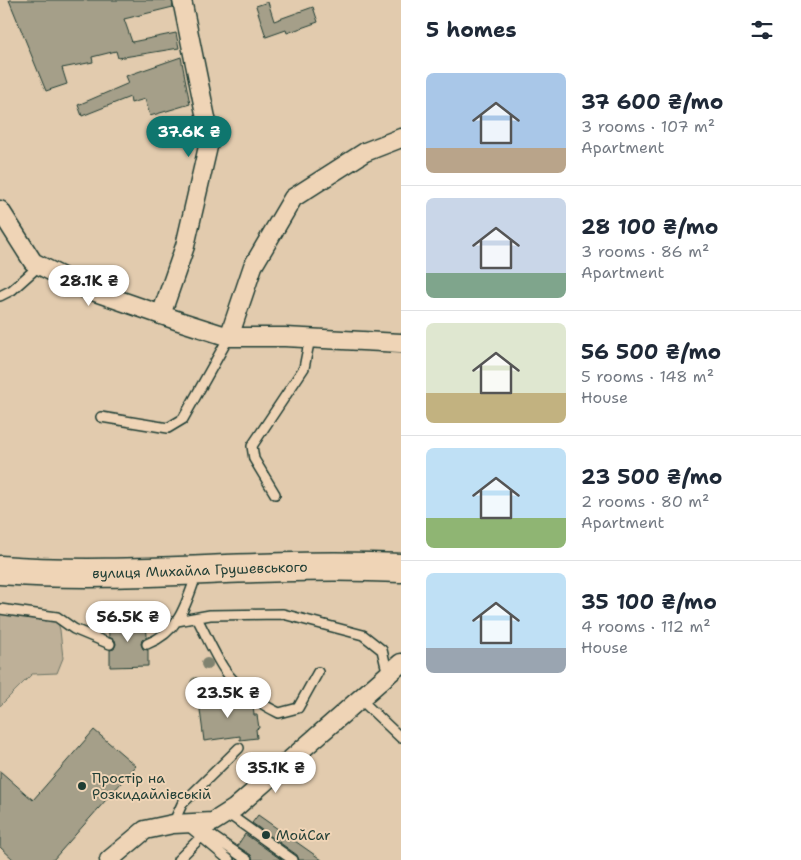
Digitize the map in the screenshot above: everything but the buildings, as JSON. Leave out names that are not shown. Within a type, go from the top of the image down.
[{"type":"main road","name":"вулиця Михайла Грушевського","points":[[0,570],[90,574],[301,566],[401,568]]},
{"type":"street","points":[[161,315],[185,246],[210,138],[182,0]]},
{"type":"street","points":[[229,337],[253,266],[293,198],[365,152],[401,138]]},
{"type":"street","points":[[0,210],[33,262],[84,288],[161,315],[229,337],[310,338],[401,343]]},
{"type":"street","points":[[109,860],[145,830],[189,827],[213,822],[227,813],[401,663]]},
{"type":"lane","points":[[0,296],[12,290],[40,265]]},
{"type":"lane","points":[[101,417],[168,428],[183,419],[229,337]]},
{"type":"lane","points":[[275,494],[254,459],[252,446],[304,368],[310,338]]},
{"type":"lane","points":[[147,644],[168,632],[182,613],[198,571]]},
{"type":"lane","points":[[0,609],[57,617],[74,629],[110,644]]},
{"type":"lane","points":[[177,620],[210,615],[283,614],[363,635],[382,650],[388,675]]},
{"type":"lane","points":[[196,618],[225,670],[240,686],[279,713],[298,708],[318,672]]},
{"type":"lane","points":[[360,699],[401,738]]},
{"type":"lane","points":[[229,860],[189,827],[182,804],[239,748]]},
{"type":"lane","points":[[227,813],[293,860]]},
{"type":"lane","points":[[178,860],[189,827]]},
{"type":"lane","points":[[189,827],[247,860]]},
{"type":"shaded area","points":[[0,611],[57,619],[63,658],[57,673],[32,674],[0,706]]},
{"type":"place","name":"Простір на Розкидайлівській","points":[[82,786]]},
{"type":"place","name":"МойCar","points":[[266,835]]}]
